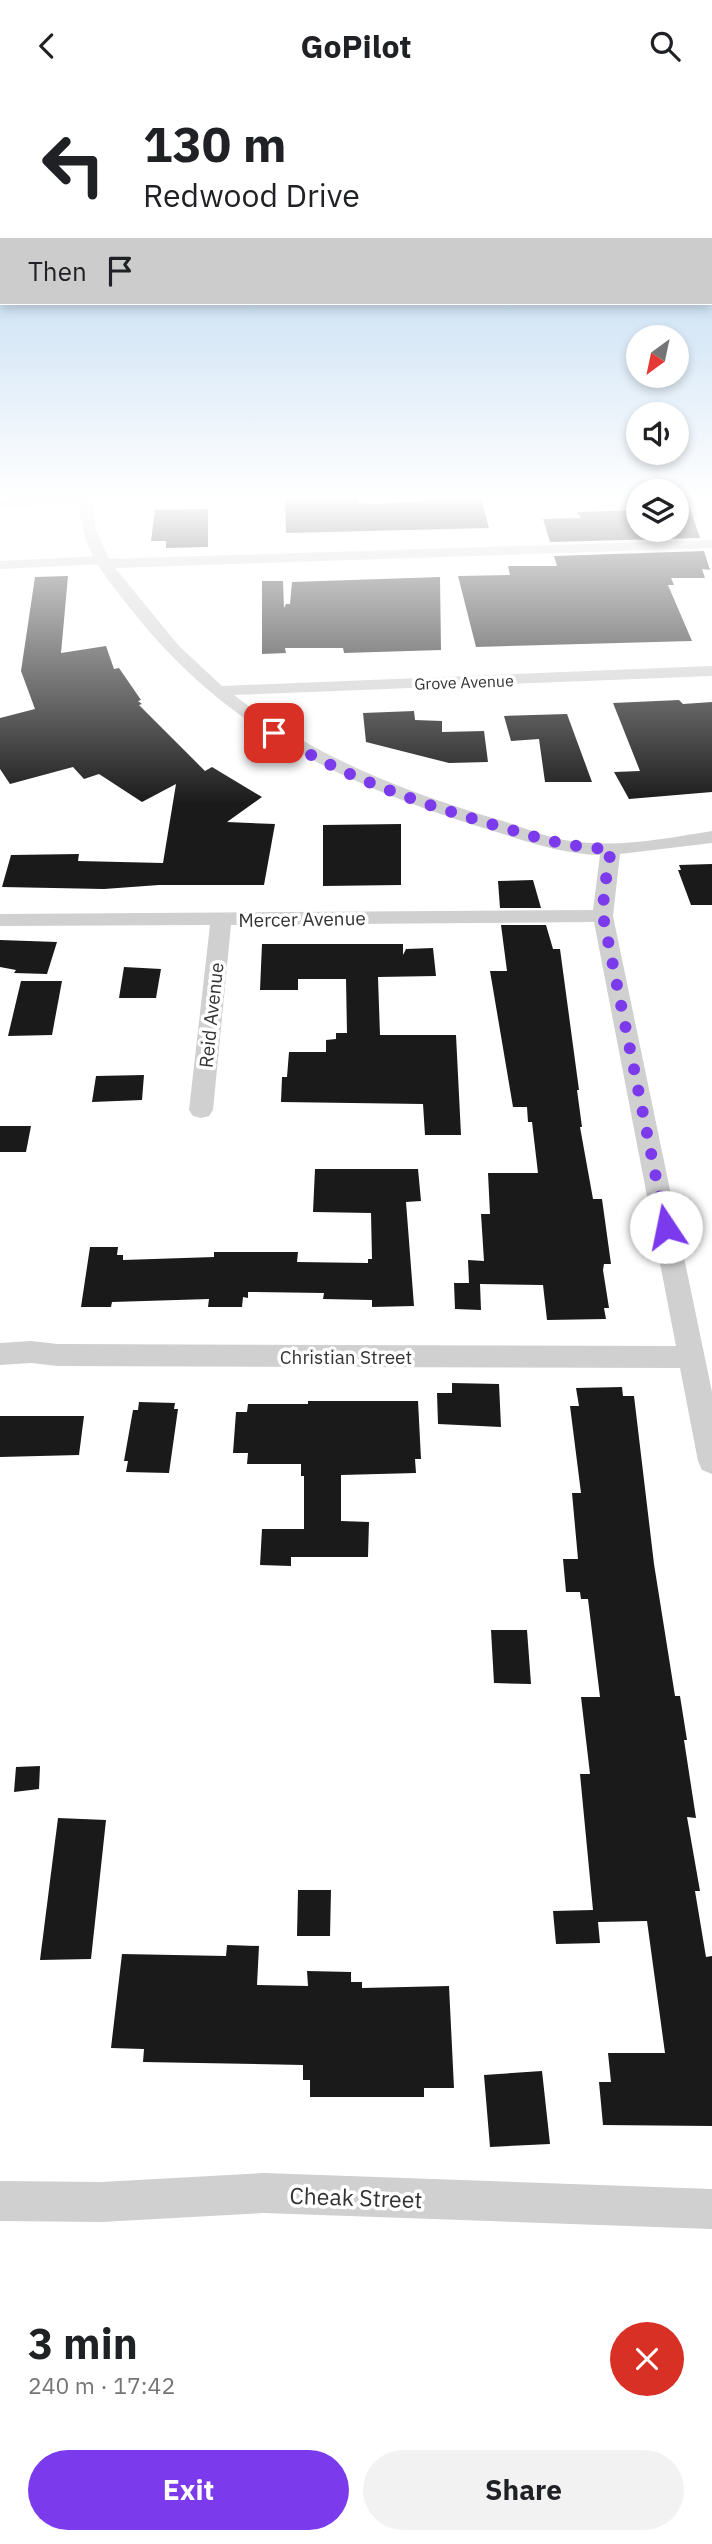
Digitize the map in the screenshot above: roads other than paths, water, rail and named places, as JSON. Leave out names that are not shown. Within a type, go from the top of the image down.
[{"type":"street","points":[[131,598],[171,647],[239,710],[291,744],[351,775],[400,795],[578,848],[611,849],[712,838]]},
{"type":"street","name":"Grove Avenue","points":[[216,691],[712,671]]},
{"type":"street","points":[[611,849],[603,916],[712,1461]]},
{"type":"street","name":"Mercer Avenue","points":[[0,920],[603,916]]},
{"type":"street","name":"Reid Avenue","points":[[201,1110],[221,919]]},
{"type":"street","name":"Christian Street","points":[[0,1354],[31,1352],[72,1355],[692,1357]]},
{"type":"street","name":"Cheak Street","points":[[0,2201],[101,2202],[264,2193],[712,2209]]}]
